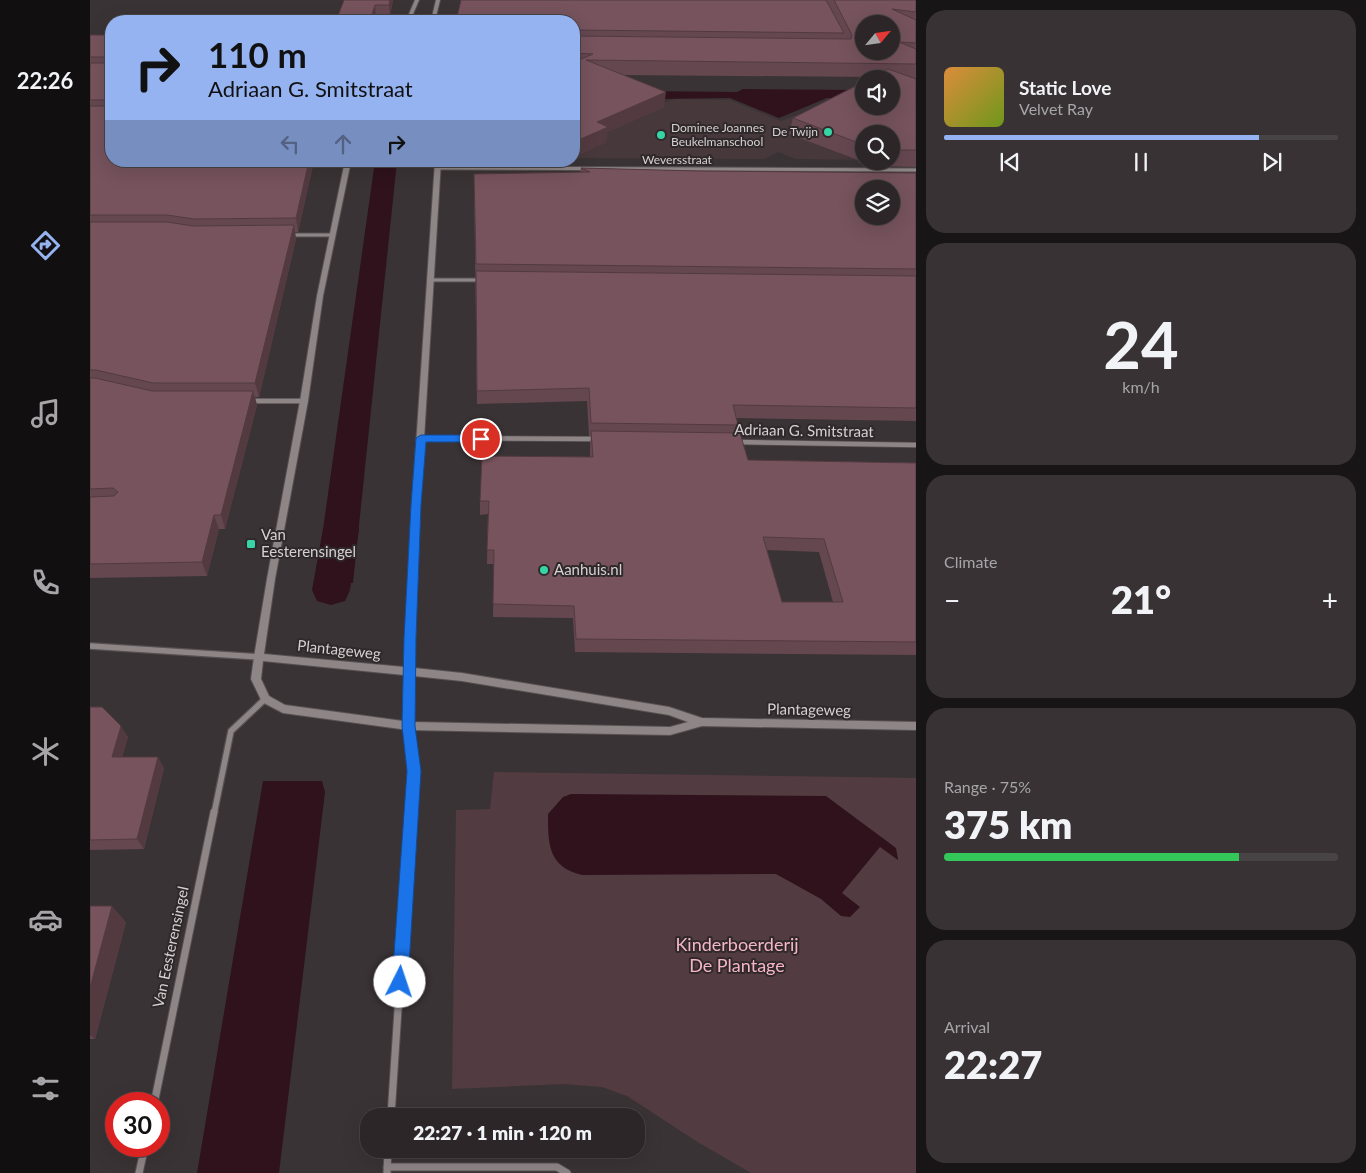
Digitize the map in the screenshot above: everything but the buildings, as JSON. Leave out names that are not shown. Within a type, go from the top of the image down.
[{"type":"street","points":[[411,15],[417,0]]},
{"type":"street","points":[[434,15],[438,0]]},
{"type":"street","name":"Weversstraat","points":[[580,166],[916,170]]},
{"type":"street","points":[[265,699],[256,679],[259,657],[331,235],[347,167]]},
{"type":"street","points":[[392,1108],[414,771],[408,726],[409,672],[416,505],[438,167]]},
{"type":"street","points":[[284,235],[331,235]]},
{"type":"street","points":[[429,280],[487,280]]},
{"type":"street","points":[[246,401],[304,401]]},
{"type":"street","points":[[421,438],[599,439]]},
{"type":"street","name":"Adriaan G. Smitstraat","points":[[728,442],[916,445]]},
{"type":"street","name":"Plantageweg","points":[[90,646],[259,657],[462,677],[669,711],[702,722]]},
{"type":"street","name":"Plantageweg","points":[[265,699],[283,709],[408,726],[670,730],[702,722],[916,726]]},
{"type":"street","name":"Van Eesterensingel","points":[[157,1092],[232,731],[265,699]]},
{"type":"street","points":[[139,1173],[143,1157]]},
{"type":"street","points":[[387,1170],[557,1167],[567,1173]]},
{"type":"shaded area","points":[[580,87],[638,91],[737,92],[743,89],[855,90],[855,99],[827,98],[779,118],[730,98],[658,99]]},
{"type":"shaded area","points":[[675,99],[730,100],[781,121],[838,100],[855,104],[855,115],[891,115],[891,125],[855,125],[855,160],[796,159],[778,152],[764,159],[580,158],[580,105],[660,104]]},
{"type":"shaded area","points":[[374,167],[396,167],[353,583],[323,582],[316,579]]},
{"type":"shaded area","points":[[263,781],[322,781],[325,792],[279,1173],[197,1173]]},
{"type":"shaded area","points":[[571,794],[826,796],[896,848],[898,860],[880,847],[842,893],[860,907],[850,917],[841,916],[821,899],[776,874],[582,875],[562,866],[552,853],[550,844],[548,814],[563,797]]},
{"type":"green space","name":"Kinderboerderij De Plantage","points":[[494,772],[916,778],[916,1173],[751,1173],[696,1141],[627,1096],[602,1087],[563,1084],[452,1089],[456,810],[490,809]]},
{"type":"waterway","points":[[331,590],[341,529]]},
{"type":"place","name":"De Twijn","points":[[828,132]]},
{"type":"place","name":"Dominee Joannes Beukelmanschool","points":[[661,135]]},
{"type":"place","name":"Van Eesterensingel","points":[[251,544]]},
{"type":"place","name":"Aanhuis.nl","points":[[544,570]]},
{"type":"route","points":[[400,982],[414,771],[408,726],[416,505],[421,438],[481,439]]}]
